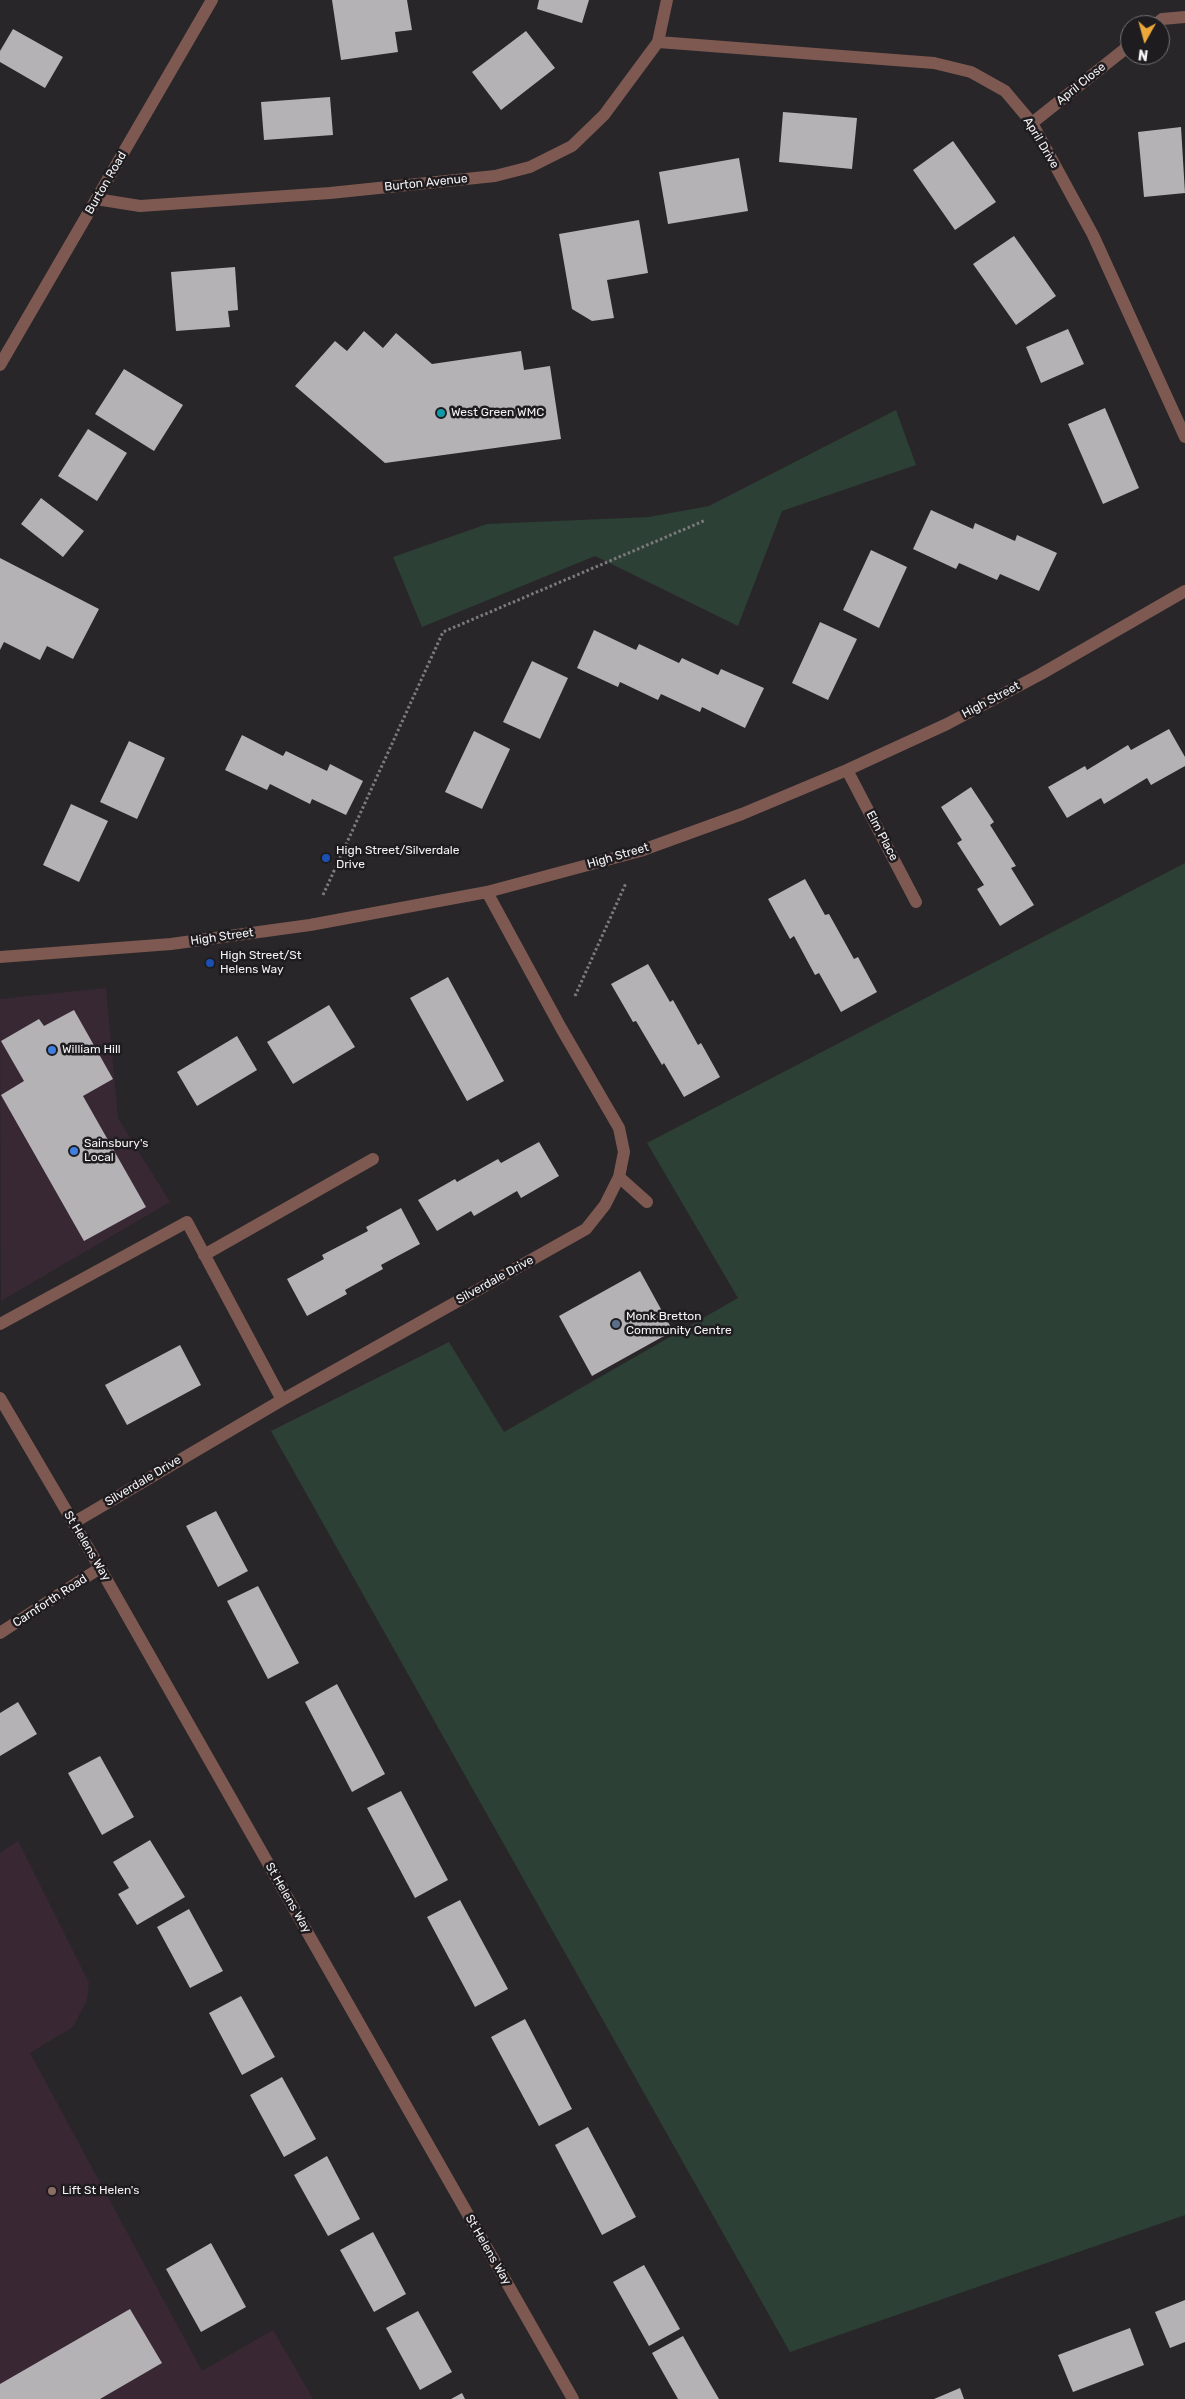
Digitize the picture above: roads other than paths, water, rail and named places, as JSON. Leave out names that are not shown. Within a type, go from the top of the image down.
[{"type":"street","name":"Burton Road","points":[[0,365],[212,0]]},
{"type":"street","name":"Burton Avenue","points":[[96,199],[140,206],[330,193],[495,176],[530,167],[572,146],[604,115],[658,42],[668,0]]},
{"type":"street","points":[[1170,19],[1185,18]]},
{"type":"street","name":"April Drive","points":[[658,42],[934,62],[971,72],[1005,91],[1032,124],[1093,236],[1185,437]]},
{"type":"street","name":"April Close","points":[[1032,124],[1120,53]]},
{"type":"street","name":"High Street","points":[[0,957],[170,944],[310,925],[487,892],[640,851],[742,814],[847,770],[973,710],[1185,591]]},
{"type":"street","name":"Elm Place","points":[[847,770],[916,902]]},
{"type":"street","name":"Silverdale Drive","points":[[73,1523],[282,1400],[586,1229],[606,1205],[619,1177],[624,1152],[619,1128],[561,1028],[487,892]]},
{"type":"street","points":[[204,1255],[373,1159]]},
{"type":"street","points":[[619,1177],[647,1202]]},
{"type":"street","points":[[0,1324],[186,1222],[282,1400]]},
{"type":"street","name":"St Helens Way","points":[[0,1398],[100,1568],[573,2399]]},
{"type":"street","name":"Carnforth Road","points":[[0,1633],[100,1568]]},
{"type":"place","name":"West Green WMC","points":[[441,413]]},
{"type":"place","name":"High Street/Silverdale Drive","points":[[326,858]]},
{"type":"place","name":"High Street/St Helens Way","points":[[210,963]]},
{"type":"place","name":"William Hill","points":[[52,1050]]},
{"type":"place","name":"Sainsbury's Local","points":[[74,1151]]},
{"type":"place","name":"Monk Bretton Community Centre","points":[[616,1324]]},
{"type":"place","name":"Lift St Helen's","points":[[52,2191]]}]
